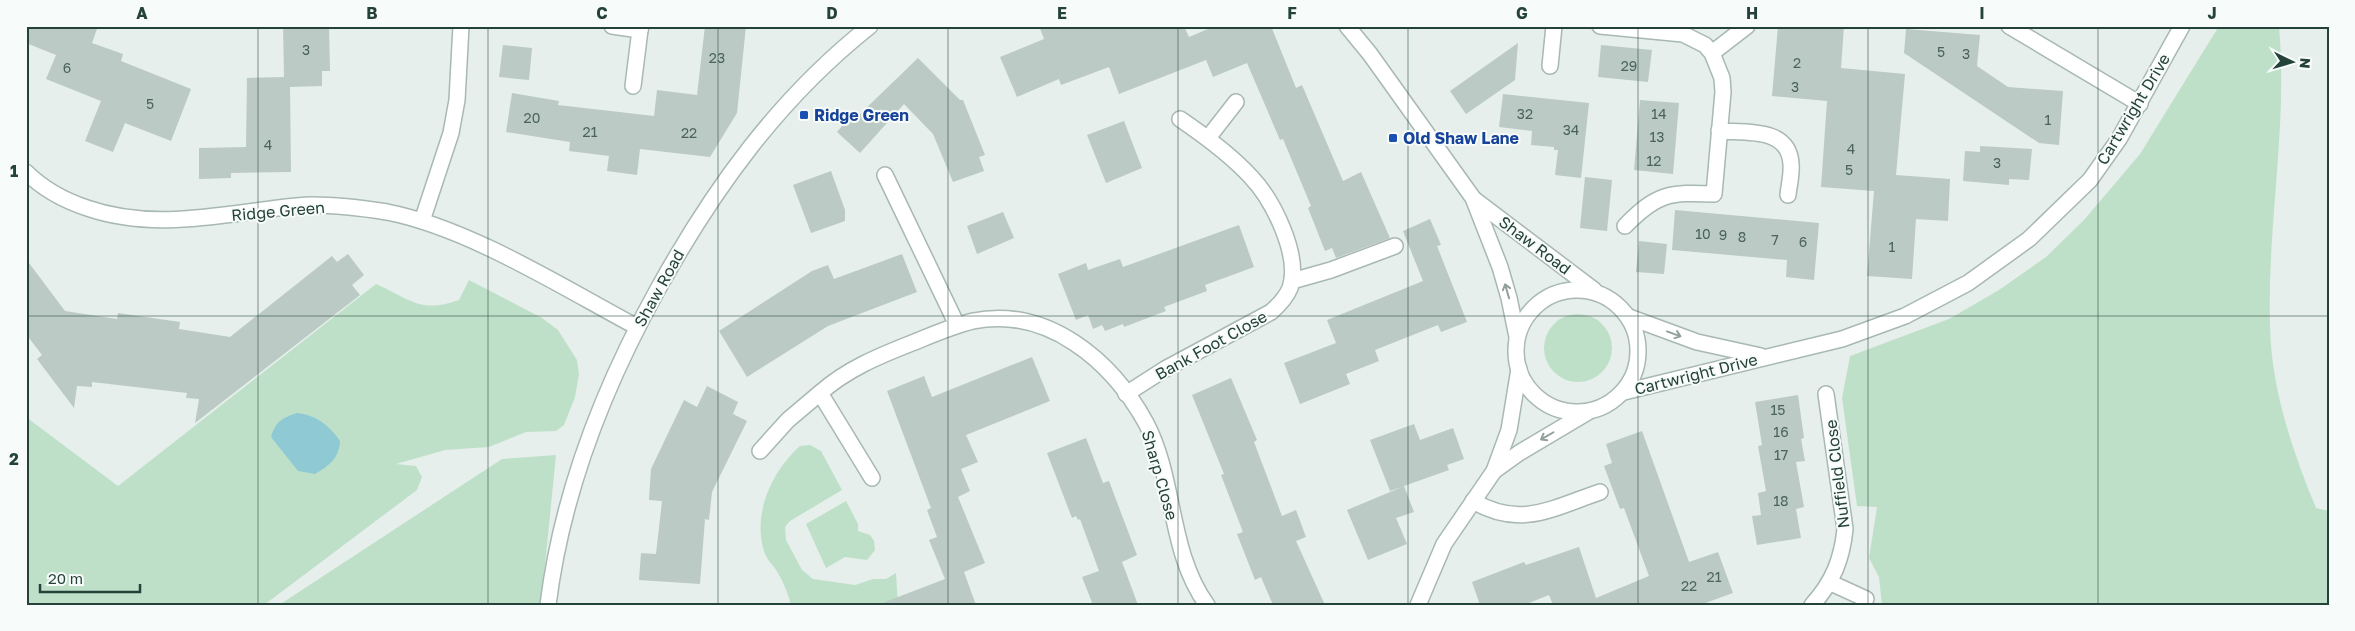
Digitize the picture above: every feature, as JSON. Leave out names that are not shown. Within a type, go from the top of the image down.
[{"type":"street","points":[[422,222],[451,133],[457,100],[461,26]]},
{"type":"street","points":[[612,26],[641,28],[633,86]]},
{"type":"street","name":"Shaw Road","points":[[548,605],[554,557],[575,475],[608,390],[637,327],[683,244],[739,159],[799,89],[870,26]]},
{"type":"street","name":"Shaw Road","points":[[1347,26],[1370,54],[1472,198],[1500,267],[1510,298],[1517,338]]},
{"type":"street","points":[[1550,66],[1554,26]]},
{"type":"street","points":[[1600,26],[1683,34],[1705,45],[1712,53],[1722,78],[1714,194],[1685,192],[1664,196],[1639,212],[1625,226]]},
{"type":"street","points":[[1712,53],[1747,26]]},
{"type":"street","points":[[2009,26],[2140,104]]},
{"type":"street","name":"Cartwright Drive","points":[[1624,392],[1816,347],[1905,316],[1968,283],[1999,262],[2057,214],[2090,180],[2119,139],[2140,104],[2182,26]]},
{"type":"street","points":[[1208,138],[1236,102]]},
{"type":"street","points":[[1180,118],[1208,138],[1253,178],[1272,207],[1290,251],[1293,264],[1292,280],[1331,270],[1395,246]]},
{"type":"street","points":[[1719,131],[1772,134],[1782,143],[1789,154],[1792,164],[1788,195]]},
{"type":"street","name":"Ridge Green","points":[[26,172],[53,194],[73,203],[102,213],[133,219],[193,219],[310,205],[353,207],[422,222],[456,234],[514,262],[637,327]]},
{"type":"street","points":[[885,175],[957,326]]},
{"type":"street","name":"Shaw Road","points":[[1472,198],[1597,292]]},
{"type":"street","name":"Bank Foot Close","points":[[1126,394],[1165,369],[1271,312],[1286,296],[1292,280]]},
{"type":"street","points":[[1494,470],[1589,412],[1608,405],[1624,392],[1634,375],[1638,355],[1637,335],[1628,317],[1615,302],[1597,292],[1578,289],[1558,292],[1540,302],[1528,313],[1520,328],[1516,352],[1519,369],[1530,390],[1542,402],[1556,410],[1573,413],[1589,412]]},
{"type":"street","name":"Cartwright Drive","points":[[1628,317],[1697,342],[1768,357]]},
{"type":"street","name":"Sharp Close","points":[[760,452],[788,420],[834,380],[866,362],[974,321],[1024,321],[1057,332],[1081,346],[1094,358],[1126,394],[1146,424],[1157,450],[1179,543],[1189,572],[1207,605]]},
{"type":"street","points":[[1418,605],[1444,544],[1494,470],[1509,430],[1519,369]]},
{"type":"street","points":[[820,393],[872,478]]},
{"type":"street","name":"Nuffield Close","points":[[1812,605],[1831,582],[1843,552],[1845,529],[1826,394]]},
{"type":"street","points":[[1473,501],[1491,511],[1514,516],[1542,512],[1600,492]]},
{"type":"street","points":[[1831,582],[1866,599]]},
{"type":"green space","points":[[2219,26],[2279,26],[2281,101],[2271,250],[2271,349],[2284,418],[2299,464],[2316,508],[2329,511],[2329,605],[1882,605],[1879,577],[1869,558],[1877,507],[1857,506],[1842,398],[1850,356],[1949,319],[1999,290],[2046,257],[2084,220],[2140,154]]},
{"type":"green space","points":[[469,280],[542,318],[558,330],[577,360],[579,374],[575,397],[564,425],[556,431],[526,432],[489,447],[445,450],[396,464],[416,466],[422,477],[417,490],[264,605],[26,605],[26,417],[118,486],[376,284],[416,303],[434,306],[459,300]]},
{"type":"green space","points":[[1571,314],[1585,314],[1597,319],[1607,329],[1612,341],[1612,355],[1607,367],[1597,377],[1585,382],[1571,382],[1559,377],[1549,367],[1544,355],[1544,341],[1549,329],[1559,319]]},
{"type":"green space","points":[[810,445],[821,451],[842,490],[790,521],[785,527],[786,540],[802,570],[813,579],[855,585],[873,579],[886,579],[896,573],[898,605],[791,605],[782,581],[765,554],[761,539],[761,524],[767,495],[781,468],[800,446]]},
{"type":"green space","points":[[556,455],[541,605],[279,605],[502,459]]},
{"type":"green space","points":[[846,501],[858,524],[858,531],[870,535],[874,541],[875,550],[867,560],[845,557],[826,568],[806,524]]},
{"type":"water","points":[[297,413],[310,416],[322,422],[340,441],[336,457],[315,474],[298,471],[271,437],[280,421]]},
{"type":"building","points":[[26,26],[98,26],[92,43],[123,54],[121,61],[191,89],[171,141],[125,123],[113,152],[85,141],[101,101],[46,79],[56,55],[26,43]]},
{"type":"building","points":[[283,26],[329,26],[330,71],[322,71],[322,86],[290,87],[291,172],[231,173],[231,178],[199,179],[199,148],[246,147],[247,78],[284,77]]},
{"type":"building","points":[[705,26],[746,26],[737,113],[710,157],[640,149],[637,175],[607,171],[609,156],[569,151],[570,142],[506,132],[512,93],[559,101],[558,105],[654,116],[657,90],[697,95]]},
{"type":"building","points":[[1039,26],[1184,26],[1189,37],[1215,26],[1271,26],[1296,88],[1302,85],[1343,181],[1361,172],[1390,238],[1336,258],[1332,248],[1325,251],[1308,208],[1311,206],[1283,139],[1280,140],[1247,63],[1213,77],[1206,60],[1119,94],[1109,67],[1061,85],[1059,79],[1017,97],[1000,57],[1044,39]]},
{"type":"building","points":[[1778,26],[1844,26],[1841,68],[1905,74],[1896,175],[1950,179],[1948,221],[1916,219],[1912,279],[1867,276],[1874,191],[1821,187],[1827,101],[1772,96]]},
{"type":"building","points":[[1906,29],[1980,35],[1977,66],[2008,87],[2063,91],[2059,145],[2039,143],[1904,53]]},
{"type":"building","points":[[1518,43],[1515,80],[1466,114],[1450,91]]},
{"type":"building","points":[[503,45],[532,48],[529,80],[499,77]]},
{"type":"building","points":[[1601,45],[1652,50],[1648,82],[1598,77]]},
{"type":"building","points":[[918,58],[960,100],[963,100],[985,155],[979,157],[984,171],[953,182],[933,134],[904,104],[860,153],[837,132],[855,111],[859,115]]},
{"type":"building","points":[[1503,94],[1589,103],[1581,178],[1555,175],[1558,150],[1554,150],[1554,147],[1531,145],[1532,131],[1499,127]]},
{"type":"building","points":[[1640,100],[1679,103],[1673,174],[1634,170]]},
{"type":"building","points":[[1124,121],[1142,168],[1106,183],[1087,135]]},
{"type":"building","points":[[1980,146],[2032,149],[2029,180],[2009,179],[2009,185],[1963,181],[1965,151],[1980,152]]},
{"type":"building","points":[[831,171],[845,210],[845,221],[811,233],[793,185]]},
{"type":"building","points":[[1585,177],[1612,180],[1607,231],[1580,228]]},
{"type":"building","points":[[1675,210],[1819,223],[1814,280],[1786,277],[1787,260],[1672,250]]},
{"type":"building","points":[[1003,212],[1014,238],[977,254],[967,226]]},
{"type":"building","points":[[1430,219],[1441,245],[1437,246],[1467,322],[1441,332],[1438,325],[1375,350],[1379,361],[1346,374],[1350,384],[1300,404],[1284,363],[1336,343],[1327,320],[1423,281],[1403,231]]},
{"type":"building","points":[[1239,225],[1254,267],[1205,285],[1207,291],[1164,307],[1166,311],[1124,327],[1123,324],[1105,331],[1102,325],[1093,329],[1088,315],[1076,320],[1058,274],[1086,263],[1088,270],[1120,259],[1123,267]]},
{"type":"building","points":[[1639,241],[1667,244],[1664,274],[1636,272]]},
{"type":"building","points":[[348,254],[364,275],[352,285],[360,295],[195,423],[199,399],[186,398],[187,393],[92,382],[92,387],[77,386],[74,408],[37,359],[42,355],[26,334],[26,259],[65,311],[117,319],[118,313],[180,322],[179,329],[230,337],[332,256],[337,262]]},
{"type":"building","points":[[902,254],[917,292],[828,326],[747,377],[719,331],[812,271],[828,265],[834,279]]},
{"type":"building","points":[[1032,357],[1050,401],[966,435],[978,462],[961,469],[970,491],[958,497],[985,563],[964,572],[976,605],[885,605],[885,602],[945,579],[929,540],[937,537],[927,510],[931,508],[887,391],[924,376],[932,397]]},
{"type":"building","points":[[1231,378],[1257,440],[1254,442],[1282,516],[1296,510],[1306,537],[1296,541],[1325,605],[1273,605],[1261,577],[1255,580],[1237,534],[1243,532],[1221,475],[1224,474],[1192,395]]},
{"type":"building","points":[[707,386],[738,402],[733,414],[747,421],[712,492],[709,520],[705,519],[700,584],[639,580],[641,553],[656,554],[662,501],[649,500],[651,469],[684,400],[697,407]]},
{"type":"building","points":[[1798,395],[1804,438],[1801,439],[1805,461],[1796,462],[1804,507],[1796,509],[1801,538],[1757,545],[1752,516],[1761,515],[1758,493],[1766,491],[1758,446],[1762,445],[1755,402]]},
{"type":"building","points":[[1414,424],[1420,440],[1453,428],[1464,459],[1447,465],[1449,470],[1404,486],[1414,512],[1396,518],[1407,544],[1368,560],[1347,510],[1402,487],[1390,491],[1370,440]]},
{"type":"building","points":[[1642,431],[1689,562],[1718,552],[1733,593],[1700,605],[1553,605],[1549,595],[1524,605],[1480,605],[1472,582],[1524,562],[1526,565],[1579,547],[1596,598],[1649,576],[1624,508],[1620,509],[1604,466],[1612,463],[1606,444]]},
{"type":"building","points":[[1086,438],[1103,483],[1109,481],[1137,555],[1122,562],[1138,605],[1093,605],[1082,577],[1099,571],[1080,519],[1078,520],[1076,516],[1072,518],[1047,453]]},
{"type":"place","name":"Ridge Green","points":[[804,115]]},
{"type":"place","name":"Old Shaw Lane","points":[[1393,138]]}]
